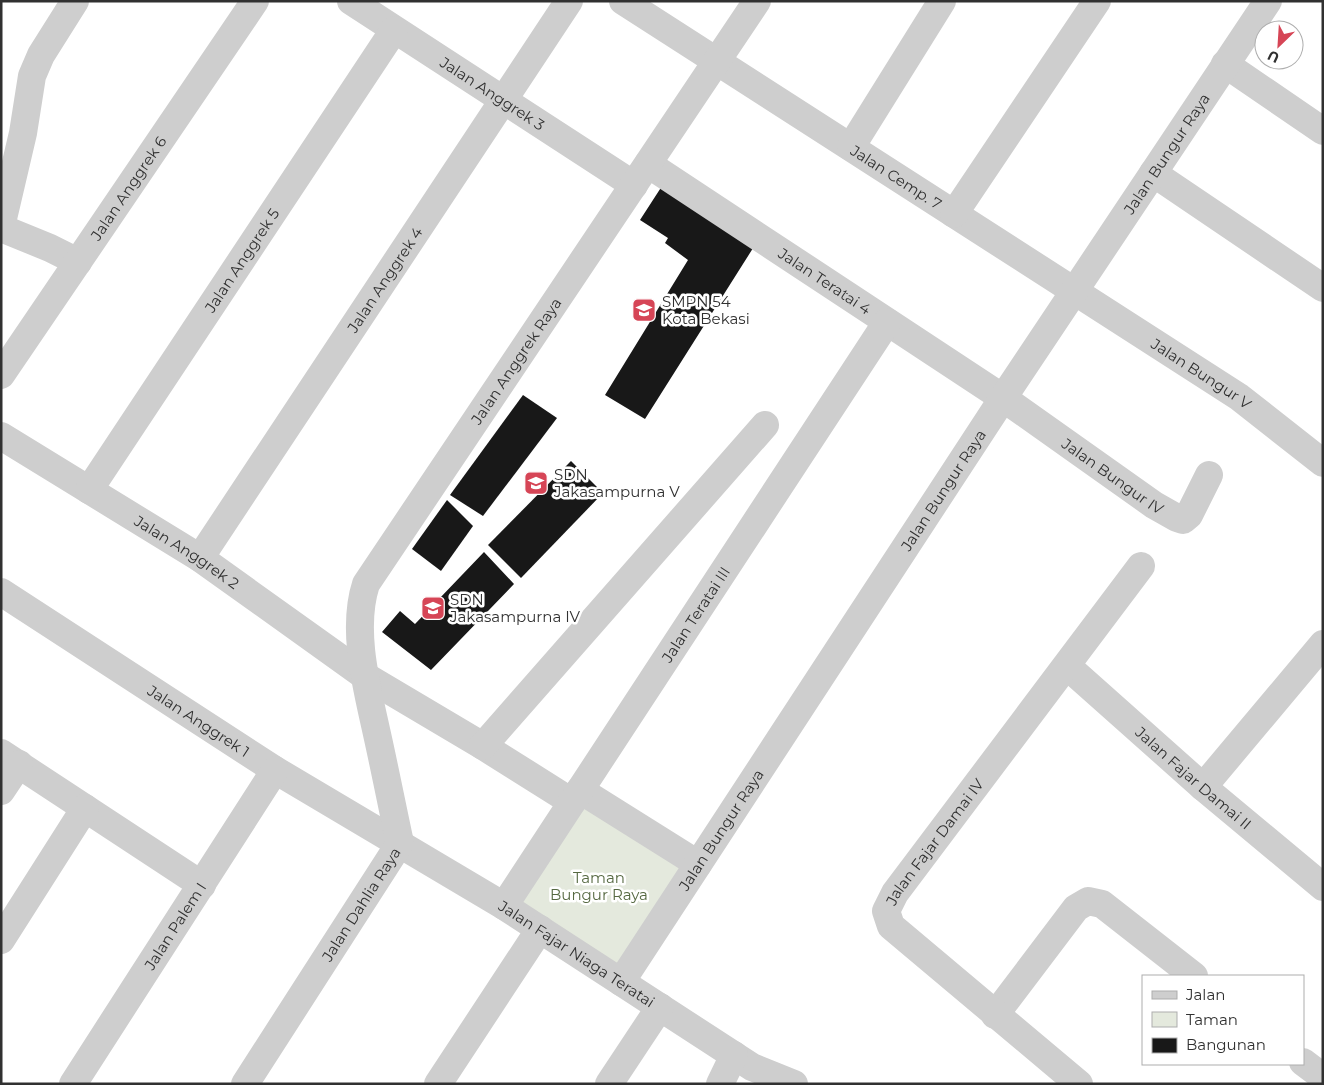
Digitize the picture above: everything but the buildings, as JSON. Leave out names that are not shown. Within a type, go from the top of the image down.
[{"type":"street","points":[[76,1],[41,55],[32,76],[6,230],[78,262]]},
{"type":"street","name":"Jalan Anggrek 6","points":[[1,375],[255,1]]},
{"type":"street","name":"Jalan Anggrek 3","points":[[351,1],[504,101],[641,175]]},
{"type":"street","name":"Jalan Anggrek 4","points":[[200,558],[569,1]]},
{"type":"street","name":"Jalan Cemp. 7","points":[[623,1],[1075,292]]},
{"type":"street","name":"Jalan Anggrek Raya","points":[[365,676],[360,612],[366,584],[757,1]]},
{"type":"street","points":[[851,148],[942,1]]},
{"type":"street","points":[[954,214],[1097,1]]},
{"type":"street","name":"Jalan Bungur Raya","points":[[621,982],[1003,398],[1268,1]]},
{"type":"street","name":"Jalan Anggrek 5","points":[[89,490],[394,30]]},
{"type":"street","points":[[1225,64],[1323,131]]},
{"type":"street","points":[[1153,173],[1323,288]]},
{"type":"street","name":"Jalan Teratai 4","points":[[641,175],[887,322],[1003,398]]},
{"type":"street","name":"Jalan Bungur V","points":[[1075,292],[1239,397],[1323,462]]},
{"type":"street","name":"Jalan Teratai III","points":[[504,906],[887,322]]},
{"type":"street","name":"Jalan Bungur IV","points":[[1003,398],[1154,505],[1177,518],[1183,520],[1190,515],[1209,475]]},
{"type":"street","points":[[482,746],[765,425]]},
{"type":"street","name":"Jalan Anggrek 2","points":[[1,436],[200,558],[365,676],[482,746],[698,864]]},
{"type":"street","name":"Jalan Fajar Damai IV","points":[[1079,1084],[995,1015],[892,926],[886,911],[895,893],[1141,566]]},
{"type":"street","name":"Jalan Anggrek 1","points":[[1,592],[275,770],[400,843]]},
{"type":"street","points":[[1203,787],[1323,644]]},
{"type":"street","name":"Jalan Fajar Damai II","points":[[1066,666],[1203,787],[1323,887]]},
{"type":"street","name":"Jalan Dahlia Raya","points":[[245,1084],[400,843],[365,676]]},
{"type":"street","points":[[1,790],[10,759],[202,885]]},
{"type":"street","name":"Jalan Palem I","points":[[73,1084],[275,770]]},
{"type":"street","points":[[1,940],[85,808]]},
{"type":"street","name":"Jalan Fajar Niaga Teratai","points":[[400,843],[540,929],[660,1007],[750,1069],[794,1084]]},
{"type":"street","points":[[995,1015],[1076,908],[1088,901],[1102,904],[1193,975]]},
{"type":"street","points":[[438,1084],[540,929]]},
{"type":"street","points":[[609,1084],[660,1007]]},
{"type":"street","points":[[1304,1063],[1323,1078]]},
{"type":"street","points":[[720,1084],[750,1069]]},
{"type":"green space","name":"Taman Bungur Raya","points":[[581,799],[690,865],[620,974],[511,903]]},
{"type":"place","name":"SMPN 54 Kota Bekasi","points":[[644,310]]},
{"type":"place","name":"SDN Jakasampurna V","points":[[536,483]]},
{"type":"place","name":"SDN Jakasampurna IV","points":[[433,608]]}]
